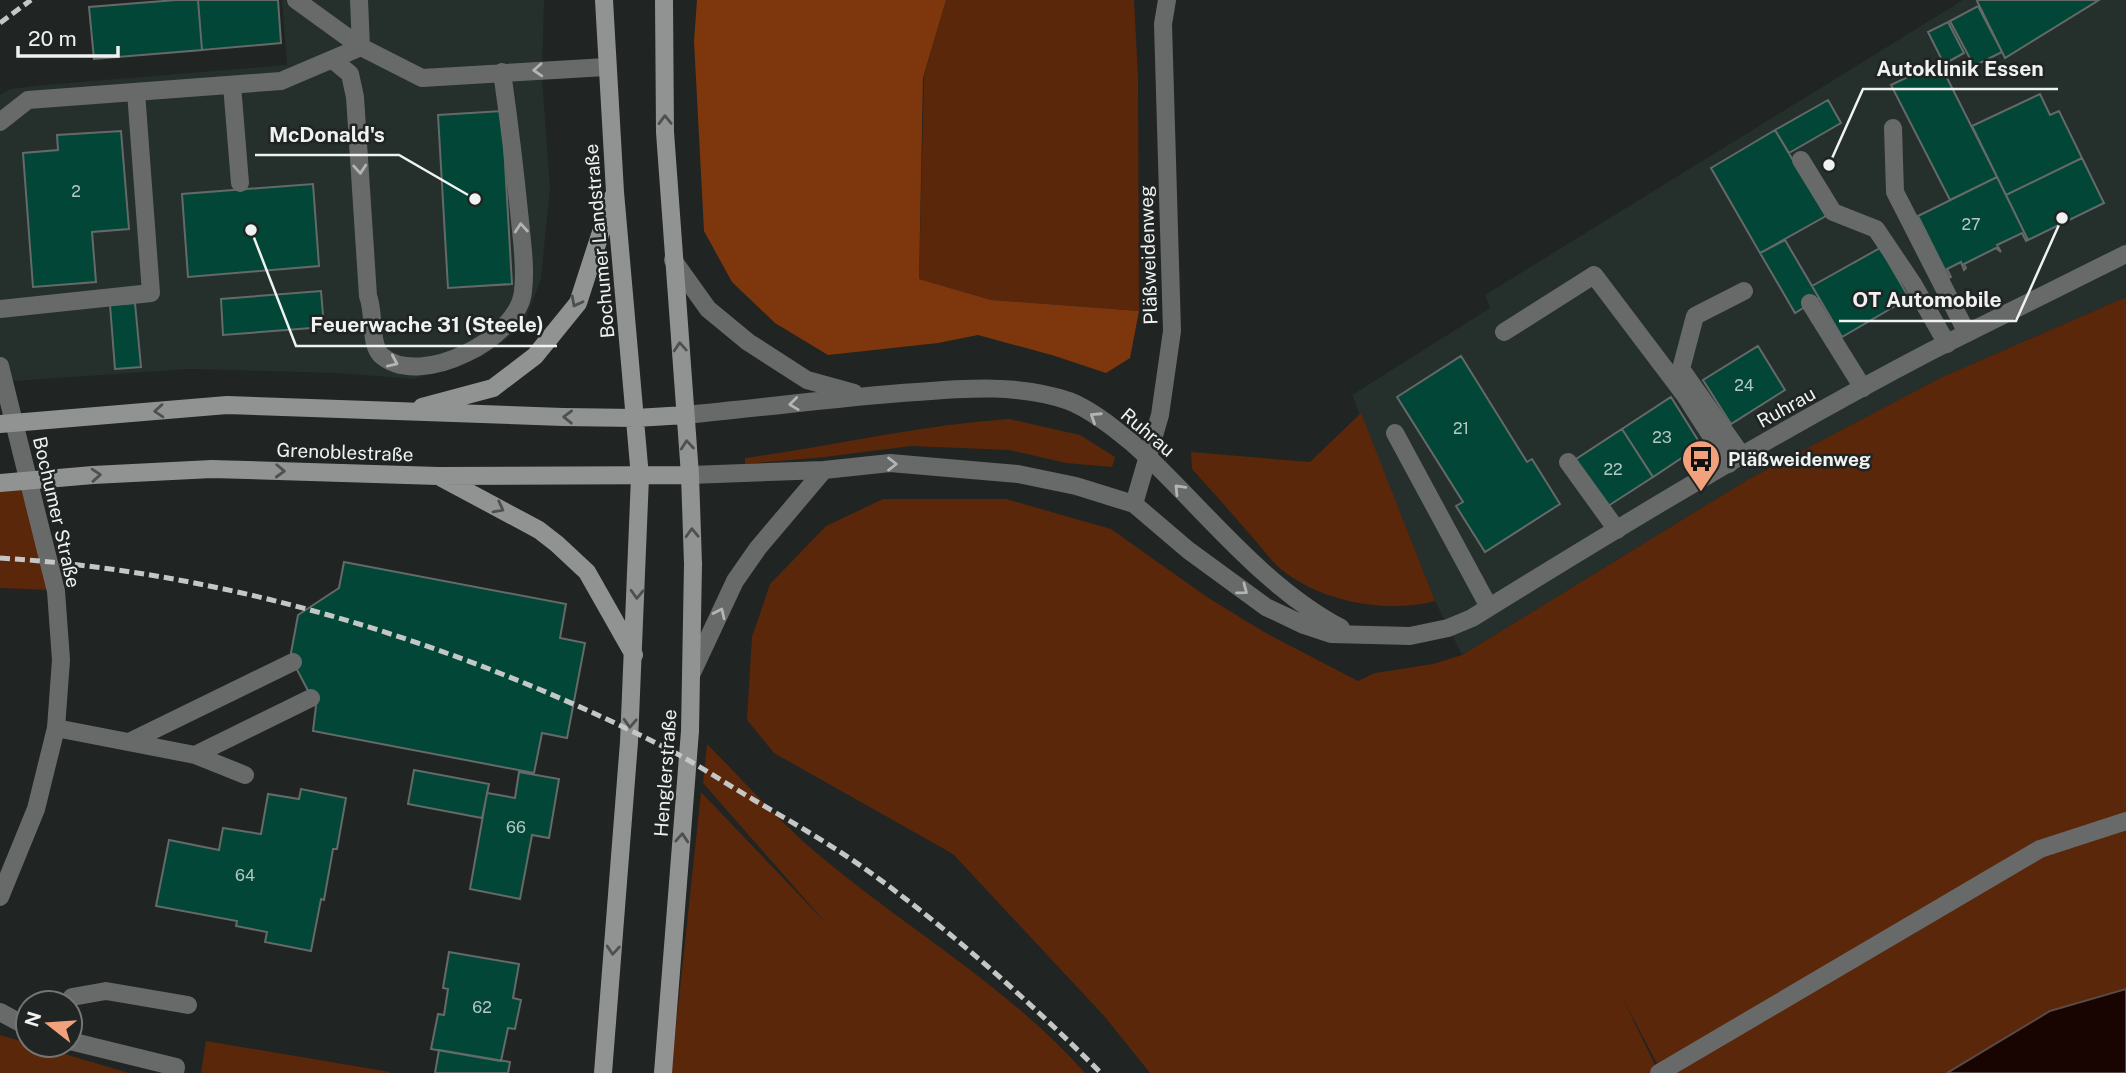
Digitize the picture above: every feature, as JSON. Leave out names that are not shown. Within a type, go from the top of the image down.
[{"type":"main road","name":"Bochumer Landstraße","points":[[604,0],[615,192],[640,477]]},
{"type":"main road","points":[[664,0],[665,132],[690,475]]},
{"type":"main road","points":[[406,412],[493,388],[535,356],[578,303],[615,192]]},
{"type":"main road","points":[[7,423],[227,405],[636,418],[685,415]]},
{"type":"main road","name":"Grenoblestraße","points":[[0,483],[212,468],[438,476],[690,475]]},
{"type":"main road","name":"Henglerstraße","points":[[663,1073],[690,731],[693,556],[690,475]]},
{"type":"main road","points":[[438,476],[539,530],[557,544],[587,572],[634,655]]},
{"type":"main road","name":"Henglerstraße","points":[[603,1073],[634,655],[640,477]]},
{"type":"street","points":[[296,0],[361,47],[422,78],[606,67]]},
{"type":"street","points":[[359,0],[361,47]]},
{"type":"street","name":"Pläßweidenweg","points":[[1134,504],[1160,415],[1172,331],[1163,24],[1167,0]]},
{"type":"street","points":[[0,122],[28,100],[281,81],[361,47]]},
{"type":"street","points":[[333,60],[349,74],[355,97],[373,341],[380,355],[399,367],[428,366],[478,347],[514,316],[523,293],[516,178],[502,72]]},
{"type":"street","points":[[232,85],[240,183]]},
{"type":"street","points":[[0,309],[151,293],[136,92]]},
{"type":"street","points":[[1893,128],[1895,192],[1968,333]]},
{"type":"street","points":[[1801,160],[1833,212],[1877,229],[1913,284],[1947,344]]},
{"type":"street","name":"Ruhrau","points":[[690,475],[824,470],[890,463],[1018,474],[1076,486],[1134,504],[1188,550],[1266,607],[1304,625],[1331,634],[1410,636],[1460,623],[1735,460],[1863,388],[2126,254]]},
{"type":"street","name":"Ruhrau","points":[[673,260],[708,309],[748,342],[807,380],[862,395]]},
{"type":"street","points":[[1504,332],[1594,275],[1735,460]]},
{"type":"street","points":[[1735,460],[1681,369],[1695,316],[1744,292]]},
{"type":"street","points":[[1810,303],[1863,388]]},
{"type":"street","name":"Bochumer Straße","points":[[0,366],[7,423],[28,480],[56,591],[61,660],[56,728],[36,809],[0,897]]},
{"type":"street","name":"Ruhrau","points":[[685,415],[862,395],[972,388],[1028,391],[1071,402],[1099,418],[1149,458],[1255,565],[1317,615],[1354,634]]},
{"type":"street","points":[[1395,433],[1489,607]]},
{"type":"street","points":[[1568,462],[1617,530]]},
{"type":"street","points":[[691,675],[734,582],[758,548],[824,470]]},
{"type":"street","points":[[128,742],[293,662]]},
{"type":"street","points":[[195,755],[311,698]]},
{"type":"street","points":[[56,728],[195,755],[245,775]]},
{"type":"street","points":[[1659,1073],[2040,849],[2126,821]]},
{"type":"street","points":[[84,995],[106,991],[188,1005]]},
{"type":"street","points":[[84,1044],[176,1067],[175,1073]]},
{"type":"shaded area","points":[[282,0],[544,0],[542,78],[550,188],[541,279],[523,327],[483,356],[415,379],[337,373],[189,369],[0,382],[0,95],[10,89],[43,85],[287,65]]},
{"type":"shaded area","points":[[697,0],[946,0],[923,78],[919,279],[991,300],[1139,311],[1130,358],[1106,373],[978,335],[938,343],[828,355],[775,323],[732,282],[704,231],[694,41]]},
{"type":"shaded area","points":[[946,0],[1134,0],[1138,77],[1139,311],[991,300],[919,279],[924,76]]},
{"type":"shaded area","points":[[1963,0],[2126,0],[2126,297],[1940,378],[1747,480],[1462,655],[1435,601],[1352,395],[1490,308],[1485,295]]},
{"type":"shaded area","points":[[2126,297],[2126,989],[2050,1011],[1947,1073],[1662,1073],[1623,999],[1659,1073],[1150,1073],[1105,1017],[953,854],[774,753],[747,720],[752,637],[770,584],[826,526],[883,499],[1006,499],[1111,529],[1207,597],[1264,632],[1358,681],[1375,673],[1433,664],[1462,655],[1747,480],[1940,378]]},
{"type":"shaded area","points":[[1361,413],[1435,601],[1416,605],[1376,605],[1335,597],[1298,581],[1274,563],[1192,469],[1191,452],[1310,462]]},
{"type":"shaded area","points":[[1009,419],[1080,435],[1115,457],[1112,467],[1066,463],[1009,450],[911,446],[745,464],[745,458],[943,426]]},
{"type":"shaded area","points":[[26,483],[52,590],[0,588],[0,486]]},
{"type":"shaded area","points":[[707,744],[772,812],[813,850],[988,984],[1055,1041],[1085,1073],[671,1073],[701,792],[826,923],[703,783]]},
{"type":"shaded area","points":[[2126,989],[2126,1073],[1947,1073],[2050,1011]]},
{"type":"shaded area","points":[[0,1035],[14,1039],[14,1059],[81,1059],[129,1073],[0,1073]]},
{"type":"shaded area","points":[[206,1041],[390,1072],[390,1073],[201,1073]]},
{"type":"building","points":[[198,0],[202,50],[94,59],[89,7]]},
{"type":"building","points":[[198,0],[278,0],[281,43],[202,50]]},
{"type":"building","points":[[2099,0],[2005,58],[1977,1]]},
{"type":"building","points":[[1978,6],[2002,52],[1974,66],[1950,21]]},
{"type":"building","points":[[1948,22],[1964,53],[1944,64],[1928,32]]},
{"type":"building","points":[[1939,62],[1997,177],[1950,200],[1891,85]]},
{"type":"building","points":[[2040,94],[2050,115],[2059,111],[2082,158],[2006,195],[1972,126]]},
{"type":"building","points":[[1828,100],[1841,123],[1789,153],[1775,130]]},
{"type":"building","points":[[502,111],[512,284],[448,288],[438,115]]},
{"type":"building","points":[[1775,130],[1826,216],[1760,253],[1711,168]]},
{"type":"building","points":[[121,131],[129,229],[92,232],[96,282],[33,287],[23,153],[58,150],[57,135]]},
{"type":"building","points":[[2082,158],[2104,203],[2028,240],[2006,195]]},
{"type":"building","points":[[1997,177],[2028,240],[2026,241],[2022,233],[1997,245],[2001,252],[1996,248],[1964,264],[1964,270],[1961,262],[1947,269],[1951,277],[1949,278],[1918,216]]},
{"type":"building","points":[[313,184],[319,266],[188,277],[182,194]]},
{"type":"building","points":[[1785,240],[1819,298],[1795,313],[1760,253]]},
{"type":"building","points":[[1880,248],[1909,298],[1842,337],[1812,286]]},
{"type":"building","points":[[321,291],[324,327],[223,335],[221,299]]},
{"type":"building","points":[[135,303],[141,367],[115,369],[110,305]]},
{"type":"building","points":[[1758,346],[1785,390],[1731,424],[1703,380]]},
{"type":"building","points":[[1461,356],[1527,462],[1532,459],[1560,504],[1485,552],[1456,506],[1463,502],[1397,397]]},
{"type":"building","points":[[1671,397],[1701,445],[1653,477],[1622,429]]},
{"type":"building","points":[[1622,429],[1653,477],[1605,508],[1573,461]]},
{"type":"building","points":[[344,562],[566,604],[560,638],[585,643],[567,738],[542,733],[534,773],[313,731],[316,706],[291,653],[298,615],[339,588]]},
{"type":"building","points":[[414,770],[489,784],[482,818],[408,804]]},
{"type":"building","points":[[519,772],[559,779],[549,838],[532,835],[520,899],[470,889],[487,793],[515,798]]},
{"type":"building","points":[[301,789],[346,798],[337,849],[333,849],[311,951],[265,942],[267,932],[236,926],[237,921],[156,906],[169,840],[219,850],[223,828],[261,834],[268,794],[299,799]]},
{"type":"building","points":[[449,952],[519,964],[513,998],[521,1000],[515,1029],[508,1028],[501,1061],[431,1049],[438,1014],[444,1015],[448,989],[443,988]]},
{"type":"building","points":[[439,1050],[510,1062],[508,1073],[435,1073]]},
{"type":"railway","points":[[0,23],[31,0]]},
{"type":"railway","points":[[0,558],[87,566],[173,579],[259,597],[343,619],[427,646],[589,711],[690,761],[861,866],[964,946],[1020,995],[1101,1073]]},
{"type":"place","name":"Autoklinik Essen","points":[[1829,165]]},
{"type":"place","name":"McDonald's","points":[[475,199]]},
{"type":"place","name":"OT Automobile","points":[[2062,218]]},
{"type":"place","name":"Feuerwache 31 (Steele)","points":[[251,230]]},
{"type":"place","name":"Pläßweidenweg","points":[[1701,493]]}]
